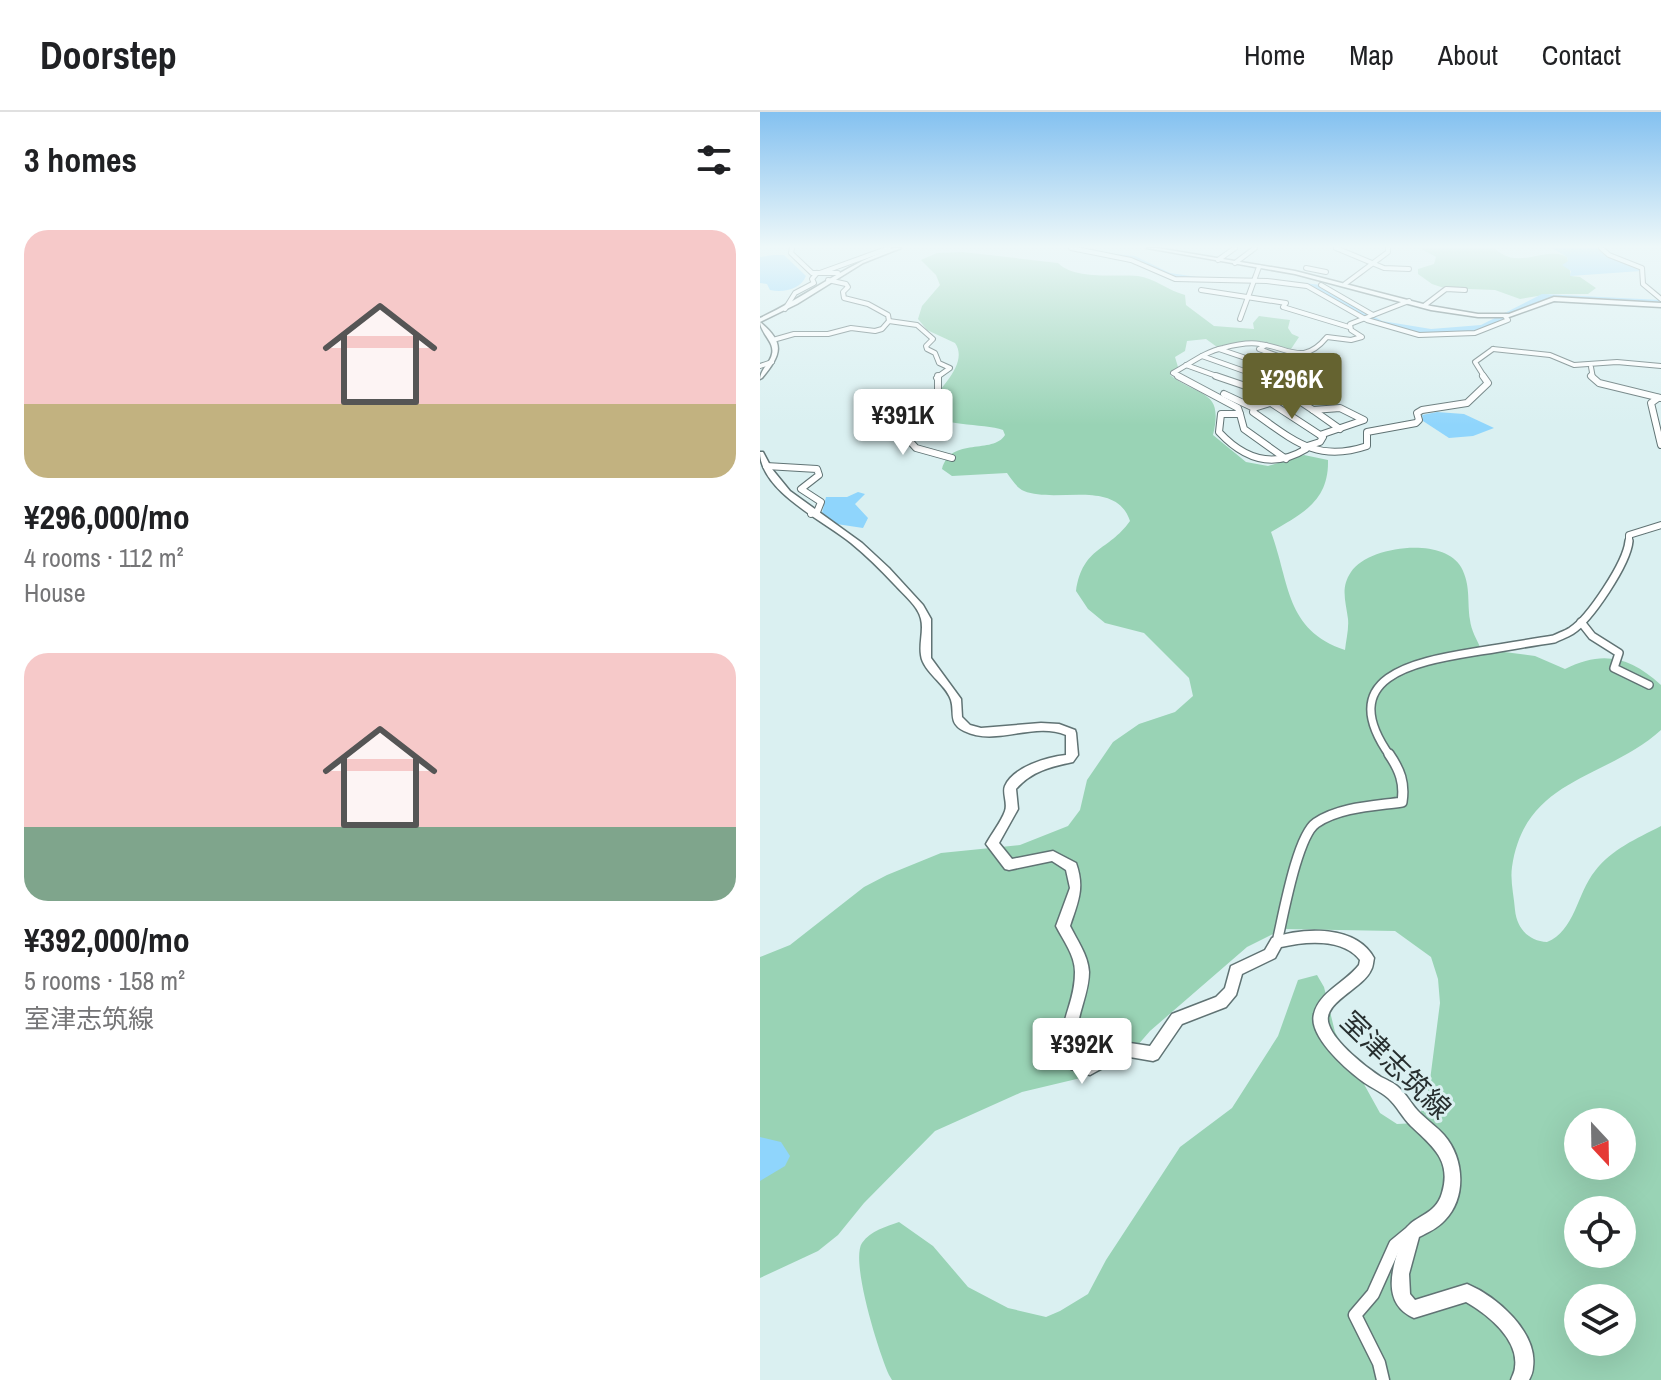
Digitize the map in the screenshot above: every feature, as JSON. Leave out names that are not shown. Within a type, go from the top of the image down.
[{"type":"main road","points":[[760,377],[777,352],[773,340],[760,322],[788,307]]},
{"type":"main road","points":[[1441,307],[1506,316],[1526,307]]},
{"type":"main road","points":[[763,460],[791,499],[850,537],[920,607],[926,619],[926,658],[956,699],[955,711],[965,724],[986,734],[1052,725],[1066,728],[1071,733],[1072,755],[1069,759],[1034,768],[1010,788],[1012,809],[992,844],[1009,865],[1053,856],[1067,863],[1075,872],[1076,888],[1063,926],[1079,955],[1081,968],[1080,991],[1071,1020],[1070,1047],[1076,1064],[1090,1068],[1123,1049],[1153,1054],[1177,1019],[1221,1002],[1231,991],[1236,970],[1270,954],[1277,942]]},
{"type":"main road","name":"室津志筑線","points":[[1277,942],[1304,936],[1346,941],[1359,947],[1365,955],[1365,970],[1357,980],[1328,1000],[1320,1015],[1320,1024],[1331,1040],[1369,1077],[1394,1093],[1411,1116],[1444,1148],[1452,1170],[1449,1198],[1437,1218],[1413,1231]]},
{"type":"main road","points":[[1413,1231],[1400,1281],[1404,1304],[1421,1309],[1467,1293],[1482,1301],[1522,1348],[1525,1365],[1520,1380]]},
{"type":"street","points":[[874,307],[888,315],[889,321]]},
{"type":"street","points":[[1240,319],[1244,307]]},
{"type":"street","points":[[1284,307],[1319,321],[1349,327],[1362,337],[1327,337],[1316,350],[1301,354],[1267,344],[1219,348],[1175,371],[1174,375],[1254,408],[1292,396]]},
{"type":"street","points":[[1353,307],[1368,317]]},
{"type":"street","points":[[1353,307],[1397,330],[1423,334],[1482,331],[1501,325],[1506,316]]},
{"type":"street","points":[[1349,327],[1393,307]]},
{"type":"street","points":[[773,340],[794,334],[828,334],[851,328],[875,331],[882,329],[889,321]]},
{"type":"street","points":[[889,321],[917,325],[933,339],[926,346],[927,349],[935,353],[939,363],[950,366],[936,377],[938,417],[906,437],[916,448],[952,458]]},
{"type":"street","points":[[1482,331],[1490,339],[1493,349]]},
{"type":"street","points":[[1267,344],[1259,349],[1289,360],[1275,368]]},
{"type":"street","points":[[1186,365],[1263,392],[1286,372],[1219,348]]},
{"type":"street","points":[[1254,408],[1253,412],[1305,448],[1332,455],[1367,446],[1367,432],[1416,423],[1417,413],[1422,410],[1466,405],[1477,399],[1488,383],[1475,362],[1493,349],[1550,355],[1556,360],[1591,367],[1615,362],[1661,366]]},
{"type":"street","points":[[1202,356],[1275,383],[1340,429]]},
{"type":"street","points":[[760,366],[772,362]]},
{"type":"street","points":[[1591,367],[1591,376],[1599,383],[1660,398]]},
{"type":"street","points":[[1205,389],[1237,407],[1246,431],[1286,459]]},
{"type":"street","points":[[1660,398],[1651,403],[1661,445]]},
{"type":"street","points":[[1271,403],[1320,435],[1364,420],[1345,408],[1329,405],[1313,410]]},
{"type":"street","points":[[1240,414],[1221,414],[1219,432],[1254,460],[1274,463],[1286,459],[1320,442],[1320,435]]},
{"type":"street","points":[[763,460],[817,469],[819,475],[801,489],[821,502],[817,512],[811,514]]},
{"type":"street","points":[[1277,942],[1299,851],[1314,824],[1347,810],[1402,802],[1406,792],[1398,768],[1369,724],[1371,701],[1390,675],[1402,666],[1421,661],[1554,639],[1573,630],[1628,553],[1629,535],[1635,530],[1661,525]]},
{"type":"street","points":[[1581,622],[1599,641],[1617,650],[1619,653],[1614,668],[1617,671],[1638,677],[1649,685]]},
{"type":"street","points":[[1383,1380],[1382,1363],[1361,1333],[1355,1315],[1373,1294],[1395,1245],[1413,1231]]},
{"type":"green space","points":[[922,307],[1189,307],[1214,326],[1254,329],[1253,323],[1259,316],[1290,320],[1288,328],[1299,337],[1291,349],[1257,341],[1217,347],[1206,339],[1187,341],[1185,351],[1175,357],[1178,367],[1170,375],[1207,396],[1215,409],[1213,435],[1246,462],[1268,466],[1304,455],[1328,460],[1324,486],[1319,496],[1303,512],[1271,532],[1293,603],[1311,630],[1345,650],[1348,623],[1345,595],[1351,572],[1373,556],[1406,548],[1423,548],[1452,557],[1461,567],[1467,587],[1471,624],[1481,649],[1535,656],[1565,669],[1592,660],[1616,659],[1638,668],[1661,685],[1661,730],[1639,747],[1550,797],[1533,815],[1520,837],[1511,878],[1518,923],[1529,936],[1547,942],[1570,921],[1589,880],[1602,863],[1625,845],[1661,826],[1661,1380],[892,1380],[889,1375],[873,1328],[860,1268],[862,1243],[870,1235],[899,1222],[933,1246],[968,1287],[1008,1308],[1046,1317],[1060,1311],[1088,1294],[1106,1260],[1180,1147],[1232,1108],[1278,1036],[1298,980],[1317,975],[1324,987],[1335,1032],[1380,1113],[1397,1124],[1417,1123],[1429,1088],[1440,1003],[1438,979],[1431,957],[1395,931],[1283,929],[1247,947],[1150,1031],[1130,1054],[1105,1069],[1022,1092],[935,1131],[864,1203],[838,1235],[818,1251],[760,1278],[760,957],[790,945],[864,887],[887,875],[941,853],[1020,845],[1068,826],[1080,810],[1087,780],[1113,742],[1139,724],[1175,712],[1193,696],[1189,678],[1144,633],[1105,623],[1088,609],[1076,591],[1079,576],[1090,557],[1130,521],[1123,508],[1099,496],[1024,491],[1007,473],[952,476],[942,469],[954,453],[991,444],[1005,435],[1003,430],[995,428],[940,419],[927,410],[956,367],[958,351],[955,343],[927,330],[918,319]]},
{"type":"water","points":[[1437,412],[1464,414],[1494,428],[1473,436],[1449,438],[1423,421],[1422,415]]},
{"type":"water","points":[[858,492],[865,494],[855,504],[868,518],[863,528],[830,523],[821,517],[826,497],[847,497]]},
{"type":"water","points":[[760,1137],[781,1142],[790,1156],[785,1166],[760,1181]]},
{"type":"waterway","points":[[1352,307],[1379,323],[1431,332],[1483,328],[1523,307]]}]
